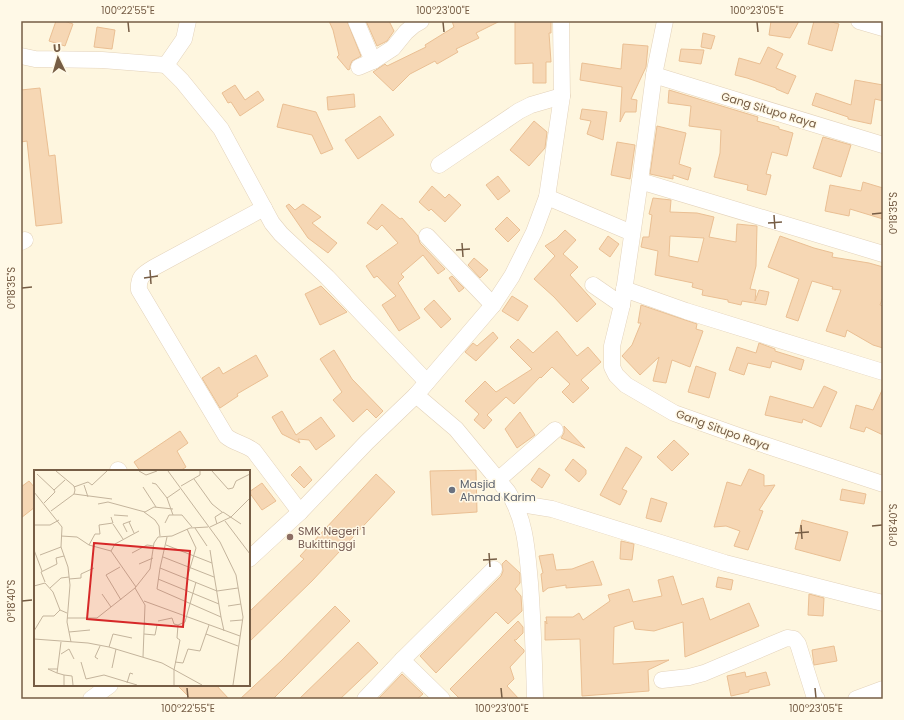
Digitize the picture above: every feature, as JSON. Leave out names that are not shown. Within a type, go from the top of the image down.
[{"type":"street","points":[[166,65],[184,39],[188,21]]},
{"type":"street","points":[[356,21],[366,64],[393,48],[406,32],[421,21]]},
{"type":"street","points":[[250,558],[300,512],[367,442],[416,394],[493,305],[512,276],[534,232],[547,197],[562,96],[561,21]]},
{"type":"street","name":"Gang Situpo Raya","points":[[665,21],[654,75],[623,297],[612,346],[612,367],[616,375],[626,385],[674,413],[753,442],[883,484]]},
{"type":"street","points":[[859,21],[883,28]]},
{"type":"street","points":[[21,56],[35,59],[102,60],[166,65],[182,81],[221,130],[272,223],[281,234],[327,277],[427,382]]},
{"type":"street","name":"Gang Situpo Raya","points":[[654,75],[883,145]]},
{"type":"street","points":[[439,165],[519,110],[562,96]]},
{"type":"street","points":[[640,181],[883,254]]},
{"type":"street","points":[[547,197],[632,234]]},
{"type":"street","points":[[264,208],[153,268],[142,275],[138,282],[139,290],[226,436],[230,440],[243,444],[254,451],[300,512]]},
{"type":"street","points":[[427,236],[493,305]]},
{"type":"street","points":[[593,285],[623,297],[686,311],[883,372]]},
{"type":"street","points":[[416,394],[456,429],[515,503],[522,519],[526,538],[533,623],[535,699]]},
{"type":"street","points":[[498,480],[555,430]]},
{"type":"street","points":[[515,503],[552,509],[725,563],[883,603]]},
{"type":"street","points":[[365,699],[402,660],[494,569]]},
{"type":"street","points":[[662,680],[689,677],[704,673],[787,638],[794,639],[798,644],[814,695],[817,699]]},
{"type":"street","points":[[402,660],[442,699]]},
{"type":"street","points":[[92,699],[109,686]]},
{"type":"street","points":[[856,699],[883,689]]},
{"type":"building","points":[[56,21],[64,21],[73,24],[65,46],[49,41]]},
{"type":"building","points":[[329,21],[347,21],[361,56],[352,61],[350,69],[348,70],[337,57],[339,55],[333,30]]},
{"type":"building","points":[[366,21],[389,21],[394,31],[387,41],[377,46]]},
{"type":"building","points":[[452,21],[500,21],[476,33],[479,38],[456,49],[458,52],[437,64],[435,61],[410,74],[393,91],[373,72],[385,64],[387,66],[426,47],[425,45],[454,27]]},
{"type":"building","points":[[515,21],[551,21],[551,33],[549,33],[551,62],[546,62],[546,83],[533,83],[533,63],[515,64]]},
{"type":"building","points":[[771,21],[799,21],[790,38],[769,35]]},
{"type":"building","points":[[814,21],[828,21],[839,24],[832,51],[808,44]]},
{"type":"building","points":[[97,27],[115,30],[112,49],[94,47]]},
{"type":"building","points":[[703,33],[715,36],[711,49],[701,47]]},
{"type":"building","points":[[623,44],[648,46],[646,67],[631,99],[637,100],[636,112],[625,112],[620,122],[622,87],[580,80],[582,63],[621,69]]},
{"type":"building","points":[[768,47],[783,54],[776,68],[796,76],[788,94],[776,88],[735,75],[739,58],[760,64]]},
{"type":"building","points":[[681,49],[704,50],[701,64],[679,61]]},
{"type":"building","points":[[855,80],[883,85],[883,101],[875,99],[871,124],[848,119],[848,117],[812,105],[816,93],[851,105]]},
{"type":"building","points":[[235,85],[245,100],[258,91],[264,100],[240,116],[231,102],[228,103],[222,93]]},
{"type":"building","points":[[40,88],[49,156],[55,155],[62,223],[36,226],[27,141],[21,142],[21,90]]},
{"type":"building","points":[[669,90],[758,117],[757,121],[779,127],[779,129],[793,133],[787,156],[772,152],[766,174],[771,175],[766,195],[747,190],[748,185],[714,177],[720,153],[721,130],[689,126],[691,106],[668,103]]},
{"type":"building","points":[[354,94],[355,107],[328,110],[327,97]]},
{"type":"building","points":[[283,104],[316,112],[333,149],[321,154],[312,135],[277,127]]},
{"type":"building","points":[[582,109],[607,112],[603,140],[587,134],[591,121],[580,119]]},
{"type":"building","points":[[380,116],[394,135],[358,159],[345,140]]},
{"type":"building","points":[[534,121],[547,132],[545,148],[529,166],[510,150]]},
{"type":"building","points":[[657,126],[686,133],[679,164],[691,168],[688,180],[673,175],[673,179],[650,174]]},
{"type":"building","points":[[823,137],[851,145],[841,177],[813,168]]},
{"type":"building","points":[[617,142],[635,145],[630,179],[611,175]]},
{"type":"building","points":[[498,176],[510,191],[498,200],[486,185]]},
{"type":"building","points":[[863,182],[883,188],[883,219],[850,209],[849,216],[825,211],[830,185],[861,191]]},
{"type":"building","points":[[432,186],[445,198],[449,194],[461,205],[445,222],[431,209],[429,211],[419,202]]},
{"type":"building","points":[[653,198],[671,200],[670,212],[697,213],[714,217],[709,237],[736,242],[737,224],[757,226],[756,266],[750,289],[756,290],[755,301],[759,290],[769,292],[766,305],[742,301],[741,305],[728,302],[728,300],[702,295],[703,290],[692,287],[693,283],[655,275],[658,251],[641,247],[643,237],[649,237],[652,215],[649,214]],"holes":[[[670,236],[704,238],[698,262],[669,256]]]},
{"type":"building","points":[[289,204],[295,210],[303,204],[321,217],[312,223],[337,243],[328,253],[308,238],[286,206]]},
{"type":"building","points":[[382,204],[400,219],[402,218],[418,236],[420,243],[445,269],[438,274],[423,255],[401,274],[404,277],[398,283],[420,318],[399,331],[382,305],[396,296],[377,276],[374,278],[366,266],[398,243],[382,225],[377,230],[367,223]]},
{"type":"building","points":[[507,217],[520,230],[508,242],[495,229]]},
{"type":"building","points":[[565,230],[576,240],[563,254],[578,267],[570,275],[596,304],[577,322],[554,297],[534,279],[555,256],[545,246],[556,239]]},
{"type":"building","points":[[608,236],[619,244],[610,257],[599,249]]},
{"type":"building","points":[[780,236],[833,253],[832,257],[869,263],[883,267],[883,297],[880,305],[883,306],[883,348],[873,345],[847,330],[845,337],[826,331],[841,290],[832,289],[833,287],[812,281],[798,321],[786,317],[799,279],[768,267]]},
{"type":"building","points":[[474,258],[488,270],[480,278],[468,265]]},
{"type":"building","points":[[452,276],[464,288],[459,292],[449,278]]},
{"type":"building","points":[[321,286],[347,312],[320,325],[305,294]]},
{"type":"building","points":[[512,296],[528,306],[518,321],[502,311]]},
{"type":"building","points":[[434,300],[451,319],[441,328],[424,309]]},
{"type":"building","points":[[641,305],[697,324],[696,329],[703,331],[690,367],[672,360],[666,383],[653,381],[659,357],[640,375],[622,356],[632,345],[641,323],[638,323]]},
{"type":"building","points":[[557,331],[577,356],[588,347],[601,362],[581,380],[589,388],[573,403],[562,392],[570,384],[552,367],[541,378],[540,377],[514,404],[506,397],[487,415],[492,420],[484,429],[474,420],[479,414],[465,401],[485,381],[496,392],[532,369],[510,347],[518,339],[533,353]]},
{"type":"building","points":[[493,332],[498,338],[476,361],[465,352],[473,343],[477,346]]},
{"type":"building","points":[[759,343],[775,349],[775,351],[804,360],[801,370],[772,361],[770,368],[748,363],[744,375],[729,370],[737,347],[756,353]]},
{"type":"building","points":[[334,350],[352,379],[383,411],[376,418],[367,409],[353,422],[333,400],[342,392],[320,359]]},
{"type":"building","points":[[256,355],[268,376],[237,394],[238,396],[220,408],[202,378],[219,367],[223,374]]},
{"type":"building","points":[[696,366],[716,373],[709,398],[688,392]]},
{"type":"building","points":[[824,386],[837,392],[821,427],[803,419],[802,423],[765,415],[770,396],[813,408]]},
{"type":"building","points":[[883,388],[883,435],[866,427],[864,432],[850,428],[856,405],[873,410]]},
{"type":"building","points":[[282,411],[296,435],[321,417],[335,436],[316,450],[309,440],[298,439],[300,443],[282,434],[272,417]]},
{"type":"building","points":[[520,412],[535,435],[517,448],[505,429]]},
{"type":"building","points":[[564,426],[585,448],[561,438],[564,433]]},
{"type":"building","points":[[180,431],[188,443],[177,451],[186,467],[182,470],[139,470],[134,462]]},
{"type":"building","points":[[674,440],[689,454],[672,471],[657,457]]},
{"type":"building","points":[[626,447],[642,457],[622,489],[627,491],[620,505],[600,495]]},
{"type":"building","points":[[573,459],[586,470],[586,474],[579,482],[565,470]]},
{"type":"building","points":[[300,466],[312,480],[304,488],[291,475]]},
{"type":"building","points":[[539,468],[550,475],[542,488],[531,480]]},
{"type":"building","points":[[749,469],[764,475],[764,486],[775,485],[759,510],[763,511],[748,550],[734,546],[740,531],[726,526],[714,527],[727,482],[741,486]]},
{"type":"building","points":[[476,470],[477,512],[432,515],[430,471]]},
{"type":"building","points":[[376,474],[395,492],[312,581],[250,641],[250,611],[304,559],[300,556]]},
{"type":"building","points":[[29,481],[34,487],[34,508],[21,518],[21,487]]},
{"type":"building","points":[[262,483],[276,501],[262,510],[250,491]]},
{"type":"building","points":[[842,489],[866,494],[864,504],[840,500]]},
{"type":"building","points":[[651,498],[667,503],[661,522],[646,518]]},
{"type":"building","points":[[802,520],[848,532],[840,561],[795,549]]},
{"type":"building","points":[[621,541],[634,544],[632,560],[620,559]]},
{"type":"building","points":[[553,554],[556,570],[572,569],[593,561],[602,585],[566,588],[566,585],[548,588],[543,592],[541,574],[543,573],[539,556]]},
{"type":"building","points":[[506,560],[520,573],[520,583],[515,589],[521,596],[522,611],[508,624],[496,612],[436,673],[420,656],[501,576],[503,571],[502,564]]},
{"type":"building","points":[[673,576],[682,605],[703,598],[710,620],[749,603],[759,626],[685,657],[683,622],[654,631],[635,629],[633,621],[614,627],[613,664],[669,660],[648,670],[649,691],[582,696],[580,639],[545,640],[545,621],[547,624],[546,617],[573,617],[579,613],[583,620],[610,601],[608,595],[629,589],[633,602],[662,596],[658,580]]},
{"type":"building","points":[[718,577],[733,580],[731,590],[716,587]]},
{"type":"building","points":[[809,594],[824,598],[823,616],[808,615]]},
{"type":"building","points":[[335,606],[350,621],[273,699],[240,699],[282,660]]},
{"type":"building","points":[[518,621],[523,627],[523,633],[516,640],[514,640],[524,650],[524,652],[510,667],[514,679],[507,686],[519,699],[460,699],[450,689]]},
{"type":"building","points":[[358,642],[378,663],[340,699],[299,699]]},
{"type":"building","points":[[834,646],[837,661],[814,665],[812,650]]},
{"type":"building","points":[[745,672],[746,677],[766,672],[770,685],[731,696],[727,676]]},
{"type":"building","points":[[402,674],[423,694],[417,699],[378,699]]},
{"type":"building","points":[[178,686],[217,686],[229,699],[191,699]]},
{"type":"place","name":"Masjid Ahmad Karim","points":[[452,490]]},
{"type":"place","name":"SMK Negeri 1 Bukittinggi","points":[[290,537]]}]
